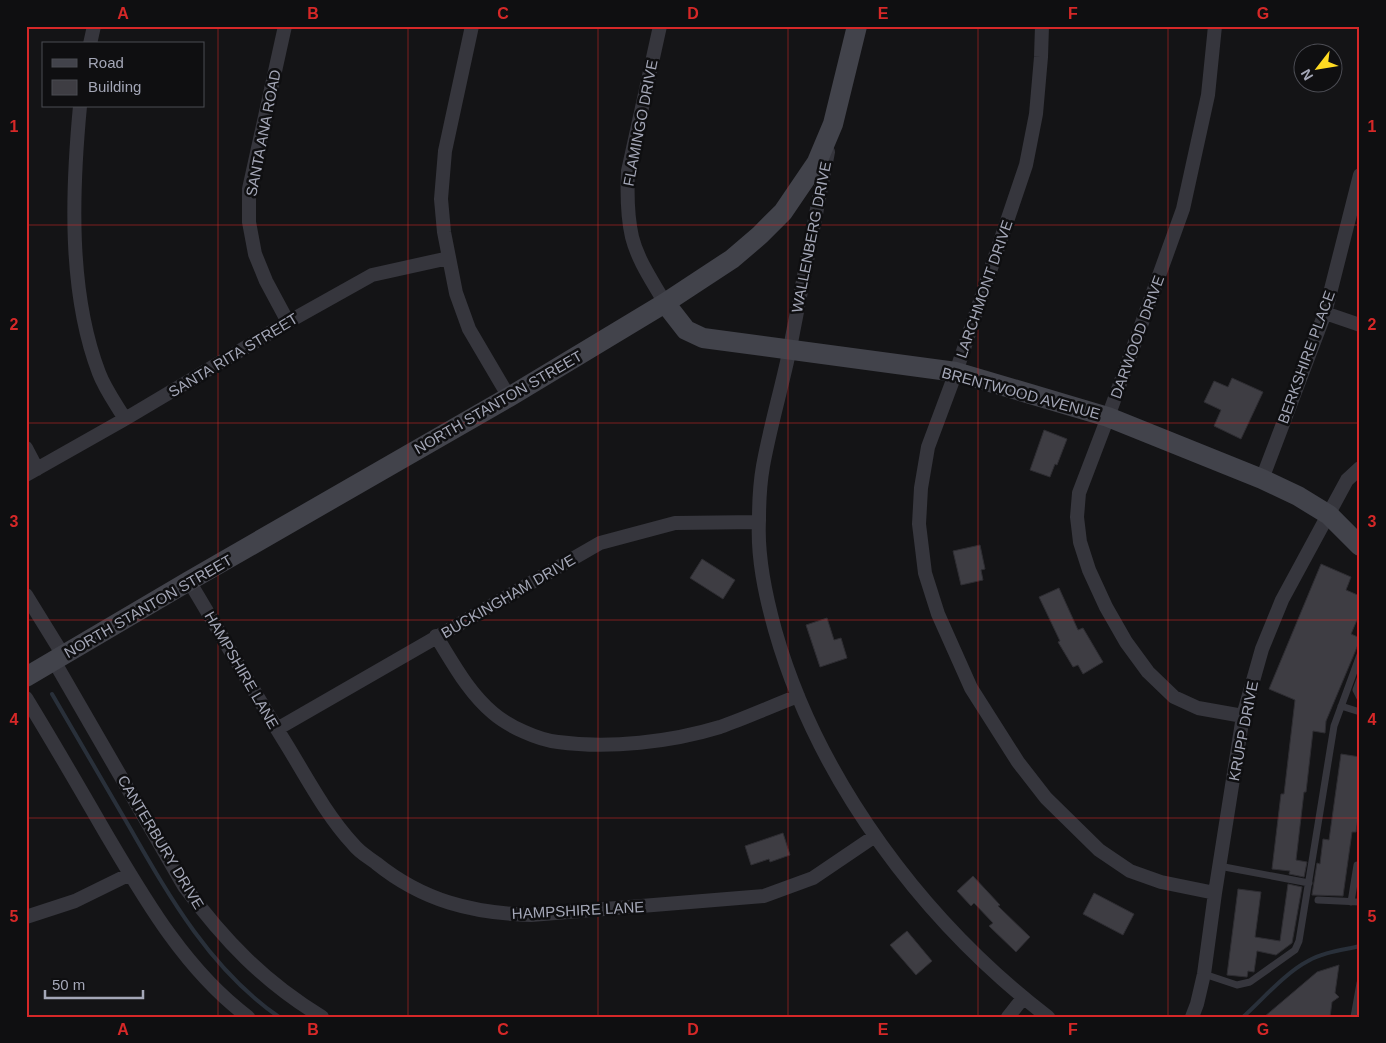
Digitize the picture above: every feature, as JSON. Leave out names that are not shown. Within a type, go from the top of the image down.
[{"type":"street","points":[[90,42],[94,26]]},
{"type":"street","name":"SANTA ANA ROAD","points":[[285,26],[249,189],[249,222],[255,254],[266,282],[288,322]]},
{"type":"street","points":[[472,26],[445,151],[441,199],[444,232],[456,294],[469,330],[509,397]]},
{"type":"street","name":"FLAMINGO DRIVE","points":[[660,26],[628,171],[626,195],[632,238],[646,271],[665,303]]},
{"type":"street","name":"NORTH STANTON STREET","points":[[26,677],[509,397],[665,303],[732,259],[777,218],[799,190],[817,162],[833,124],[857,26]]},
{"type":"street","name":"LARCHMONT DRIVE","points":[[1042,26],[1036,114],[1026,165],[956,372],[928,447],[921,488],[919,524],[925,574],[938,614],[971,688],[1018,762],[1046,798],[1099,850],[1130,871],[1161,882],[1215,893]]},
{"type":"street","name":"DARWOOD DRIVE","points":[[1215,26],[1208,94],[1182,209],[1108,418],[1079,493],[1077,517],[1080,542],[1089,570],[1106,607],[1126,642],[1148,672],[1174,697],[1198,708],[1243,716]]},
{"type":"street","points":[[80,108],[74,192],[75,245],[80,295],[89,343],[100,375],[125,420]]},
{"type":"street","name":"WALLENBERG DRIVE","points":[[833,124],[790,349],[762,469],[759,522],[766,599],[780,648],[798,696],[824,751],[875,836],[931,908],[972,951],[1023,998],[1048,1017]]},
{"type":"street","name":"BERKSHIRE PLACE","points":[[1262,479],[1325,313],[1360,174]]},
{"type":"street","name":"SANTA RITA STREET","points":[[32,472],[125,420],[288,322],[372,275],[449,258]]},
{"type":"street","name":"BRENTWOOD AVENUE","points":[[665,303],[686,330],[703,338],[956,372],[1108,418],[1262,479],[1298,496],[1329,515],[1360,546]]},
{"type":"street","points":[[1325,313],[1360,325]]},
{"type":"street","points":[[26,448],[32,472]]},
{"type":"street","name":"KRUPP DRIVE","points":[[1192,1017],[1204,974],[1243,716],[1262,649],[1279,608],[1347,480],[1360,468]]},
{"type":"street","name":"BUCKINGHAM DRIVE","points":[[277,729],[600,543],[675,523],[759,522]]},
{"type":"street","name":"HAMPSHIRE LANE","points":[[189,581],[330,815],[353,846],[385,871],[416,890],[445,902],[472,910],[498,914],[531,915],[764,896],[813,878],[875,836]]},
{"type":"street","name":"CANTERBURY DRIVE","points":[[26,595],[58,658],[184,886],[229,943],[298,1002],[322,1017]]},
{"type":"street","points":[[436,636],[469,688],[493,713],[524,732],[556,742],[598,745],[684,736],[720,726],[798,696]]},
{"type":"street","points":[[26,698],[160,922],[210,983],[248,1017]]},
{"type":"street","points":[[26,917],[75,901],[130,874]]},
{"type":"street","points":[[1008,1017],[1023,998]]},
{"type":"lane","points":[[1204,974],[1237,985],[1250,982],[1295,950],[1299,942],[1334,726],[1360,655]]},
{"type":"lane","points":[[1360,679],[1356,690],[1360,698]]},
{"type":"lane","points":[[1342,706],[1360,712]]},
{"type":"lane","points":[[1350,902],[1357,865],[1360,865]]},
{"type":"lane","points":[[1219,866],[1309,883]]},
{"type":"lane","points":[[1318,900],[1360,902]]},
{"type":"lane","points":[[1354,1017],[1360,983]]},
{"type":"building","points":[[1232,378],[1263,392],[1241,439],[1214,426],[1221,410],[1204,402],[1214,381],[1228,387]]},
{"type":"building","points":[[1044,430],[1067,439],[1050,477],[1030,470]]},
{"type":"building","points":[[980,545],[985,569],[981,570],[983,580],[961,585],[953,551]]},
{"type":"building","points":[[702,559],[735,580],[723,599],[690,578]]},
{"type":"building","points":[[1321,564],[1351,577],[1346,590],[1360,596],[1360,613],[1351,634],[1360,638],[1360,640],[1326,721],[1325,733],[1313,731],[1296,860],[1307,862],[1304,877],[1289,874],[1290,871],[1272,869],[1281,794],[1284,794],[1295,700],[1269,689]]},
{"type":"building","points":[[1059,588],[1078,630],[1083,628],[1103,662],[1083,674],[1078,665],[1073,667],[1058,642],[1060,641],[1039,597]]},
{"type":"building","points":[[827,618],[834,640],[841,638],[847,658],[820,667],[806,625]]},
{"type":"building","points":[[1341,754],[1360,757],[1360,803],[1356,832],[1352,832],[1343,896],[1312,895],[1317,863],[1320,864],[1323,839],[1329,840]]},
{"type":"building","points":[[783,833],[790,855],[770,862],[769,859],[751,865],[745,846]]},
{"type":"building","points":[[973,876],[1000,905],[998,906],[1030,937],[1016,952],[989,926],[993,923],[974,903],[971,906],[957,891]]},
{"type":"building","points":[[1288,884],[1302,887],[1292,943],[1276,955],[1257,951],[1254,972],[1248,971],[1247,977],[1227,975],[1238,889],[1261,892],[1255,937],[1280,941]]},
{"type":"building","points":[[1094,893],[1134,914],[1123,935],[1083,914]]},
{"type":"building","points":[[907,931],[932,961],[916,975],[890,945]]},
{"type":"building","points":[[1339,965],[1335,993],[1339,997],[1332,1002],[1330,1017],[1264,1017],[1317,972]]},
{"type":"waterway","points":[[52,694],[161,880],[194,931],[233,977],[279,1017]]},
{"type":"waterway","points":[[1243,1017],[1299,966],[1320,955],[1360,946]]}]
